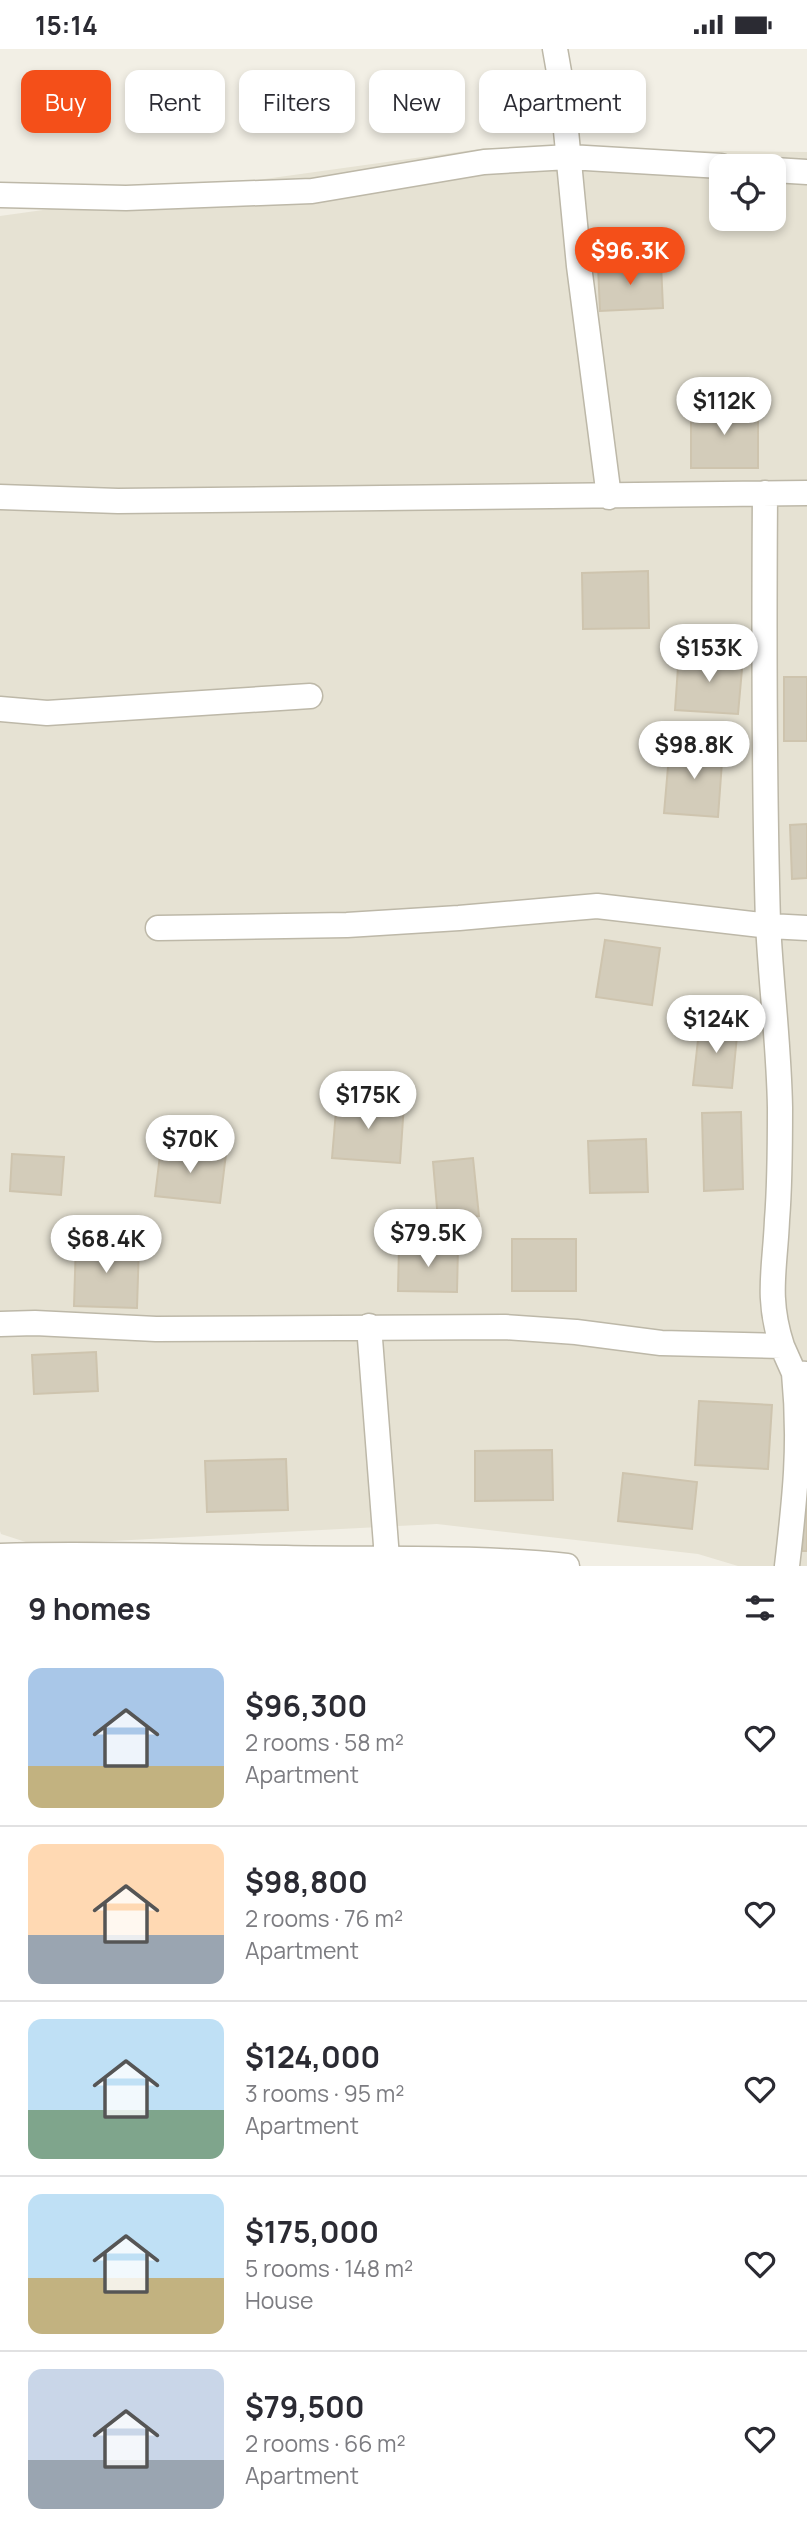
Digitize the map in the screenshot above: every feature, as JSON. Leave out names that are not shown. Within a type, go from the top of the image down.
[{"type":"street","points":[[555,49],[579,266],[609,497]]},
{"type":"street","points":[[0,195],[126,198],[312,191],[484,162],[569,157],[709,165]]},
{"type":"street","points":[[786,171],[807,172]]},
{"type":"street","points":[[765,493],[764,710],[769,926],[780,1113],[777,1220],[771,1290],[775,1325],[782,1346],[800,1373],[797,1486],[787,1566]]},
{"type":"street","points":[[0,497],[118,501],[807,493]]},
{"type":"street","points":[[0,709],[47,713],[310,696]]},
{"type":"street","points":[[158,928],[347,925],[459,919],[597,906],[807,928]]},
{"type":"street","points":[[0,1324],[184,1329],[505,1327],[576,1332],[661,1343],[782,1346]]},
{"type":"street","points":[[369,1326],[387,1558]]},
{"type":"street","points":[[0,1556],[98,1553],[288,1559],[387,1558],[567,1566]]},
{"type":"shaded area","points":[[487,148],[807,152],[807,1566],[738,1566],[698,1554],[437,1524],[35,1545],[1,1534],[0,216]]},
{"type":"building","points":[[661,264],[663,308],[600,311],[598,266]]},
{"type":"building","points":[[691,407],[758,407],[758,468],[691,468]]},
{"type":"building","points":[[648,571],[649,628],[583,629],[582,573]]},
{"type":"building","points":[[679,653],[743,658],[738,714],[675,710]]},
{"type":"building","points":[[784,677],[807,677],[807,741],[784,741]]},
{"type":"building","points":[[670,744],[723,748],[718,817],[664,813]]},
{"type":"building","points":[[807,824],[807,878],[792,879],[790,825]]},
{"type":"building","points":[[605,940],[660,948],[652,1005],[596,997]]},
{"type":"building","points":[[700,1022],[738,1025],[732,1088],[693,1085]]},
{"type":"building","points":[[337,1099],[404,1104],[400,1163],[332,1158]]},
{"type":"building","points":[[741,1112],[743,1189],[704,1191],[702,1113]]},
{"type":"building","points":[[646,1139],[648,1192],[590,1193],[588,1141]]},
{"type":"building","points":[[161,1147],[226,1154],[220,1203],[155,1196]]},
{"type":"building","points":[[12,1154],[64,1157],[61,1195],[10,1191]]},
{"type":"building","points":[[473,1158],[479,1216],[438,1220],[433,1162]]},
{"type":"building","points":[[512,1239],[576,1239],[576,1291],[512,1291]]},
{"type":"building","points":[[76,1242],[139,1244],[137,1308],[74,1306]]},
{"type":"building","points":[[399,1246],[458,1247],[457,1292],[398,1291]]},
{"type":"building","points":[[96,1352],[98,1391],[34,1394],[32,1355]]},
{"type":"building","points":[[699,1401],[772,1405],[768,1469],[695,1465]]},
{"type":"building","points":[[552,1450],[553,1500],[475,1501],[475,1451]]},
{"type":"building","points":[[286,1459],[288,1510],[207,1512],[205,1461]]},
{"type":"building","points":[[623,1473],[697,1482],[692,1529],[618,1521]]},
{"type":"building","points":[[805,1499],[807,1551],[802,1551]]}]
